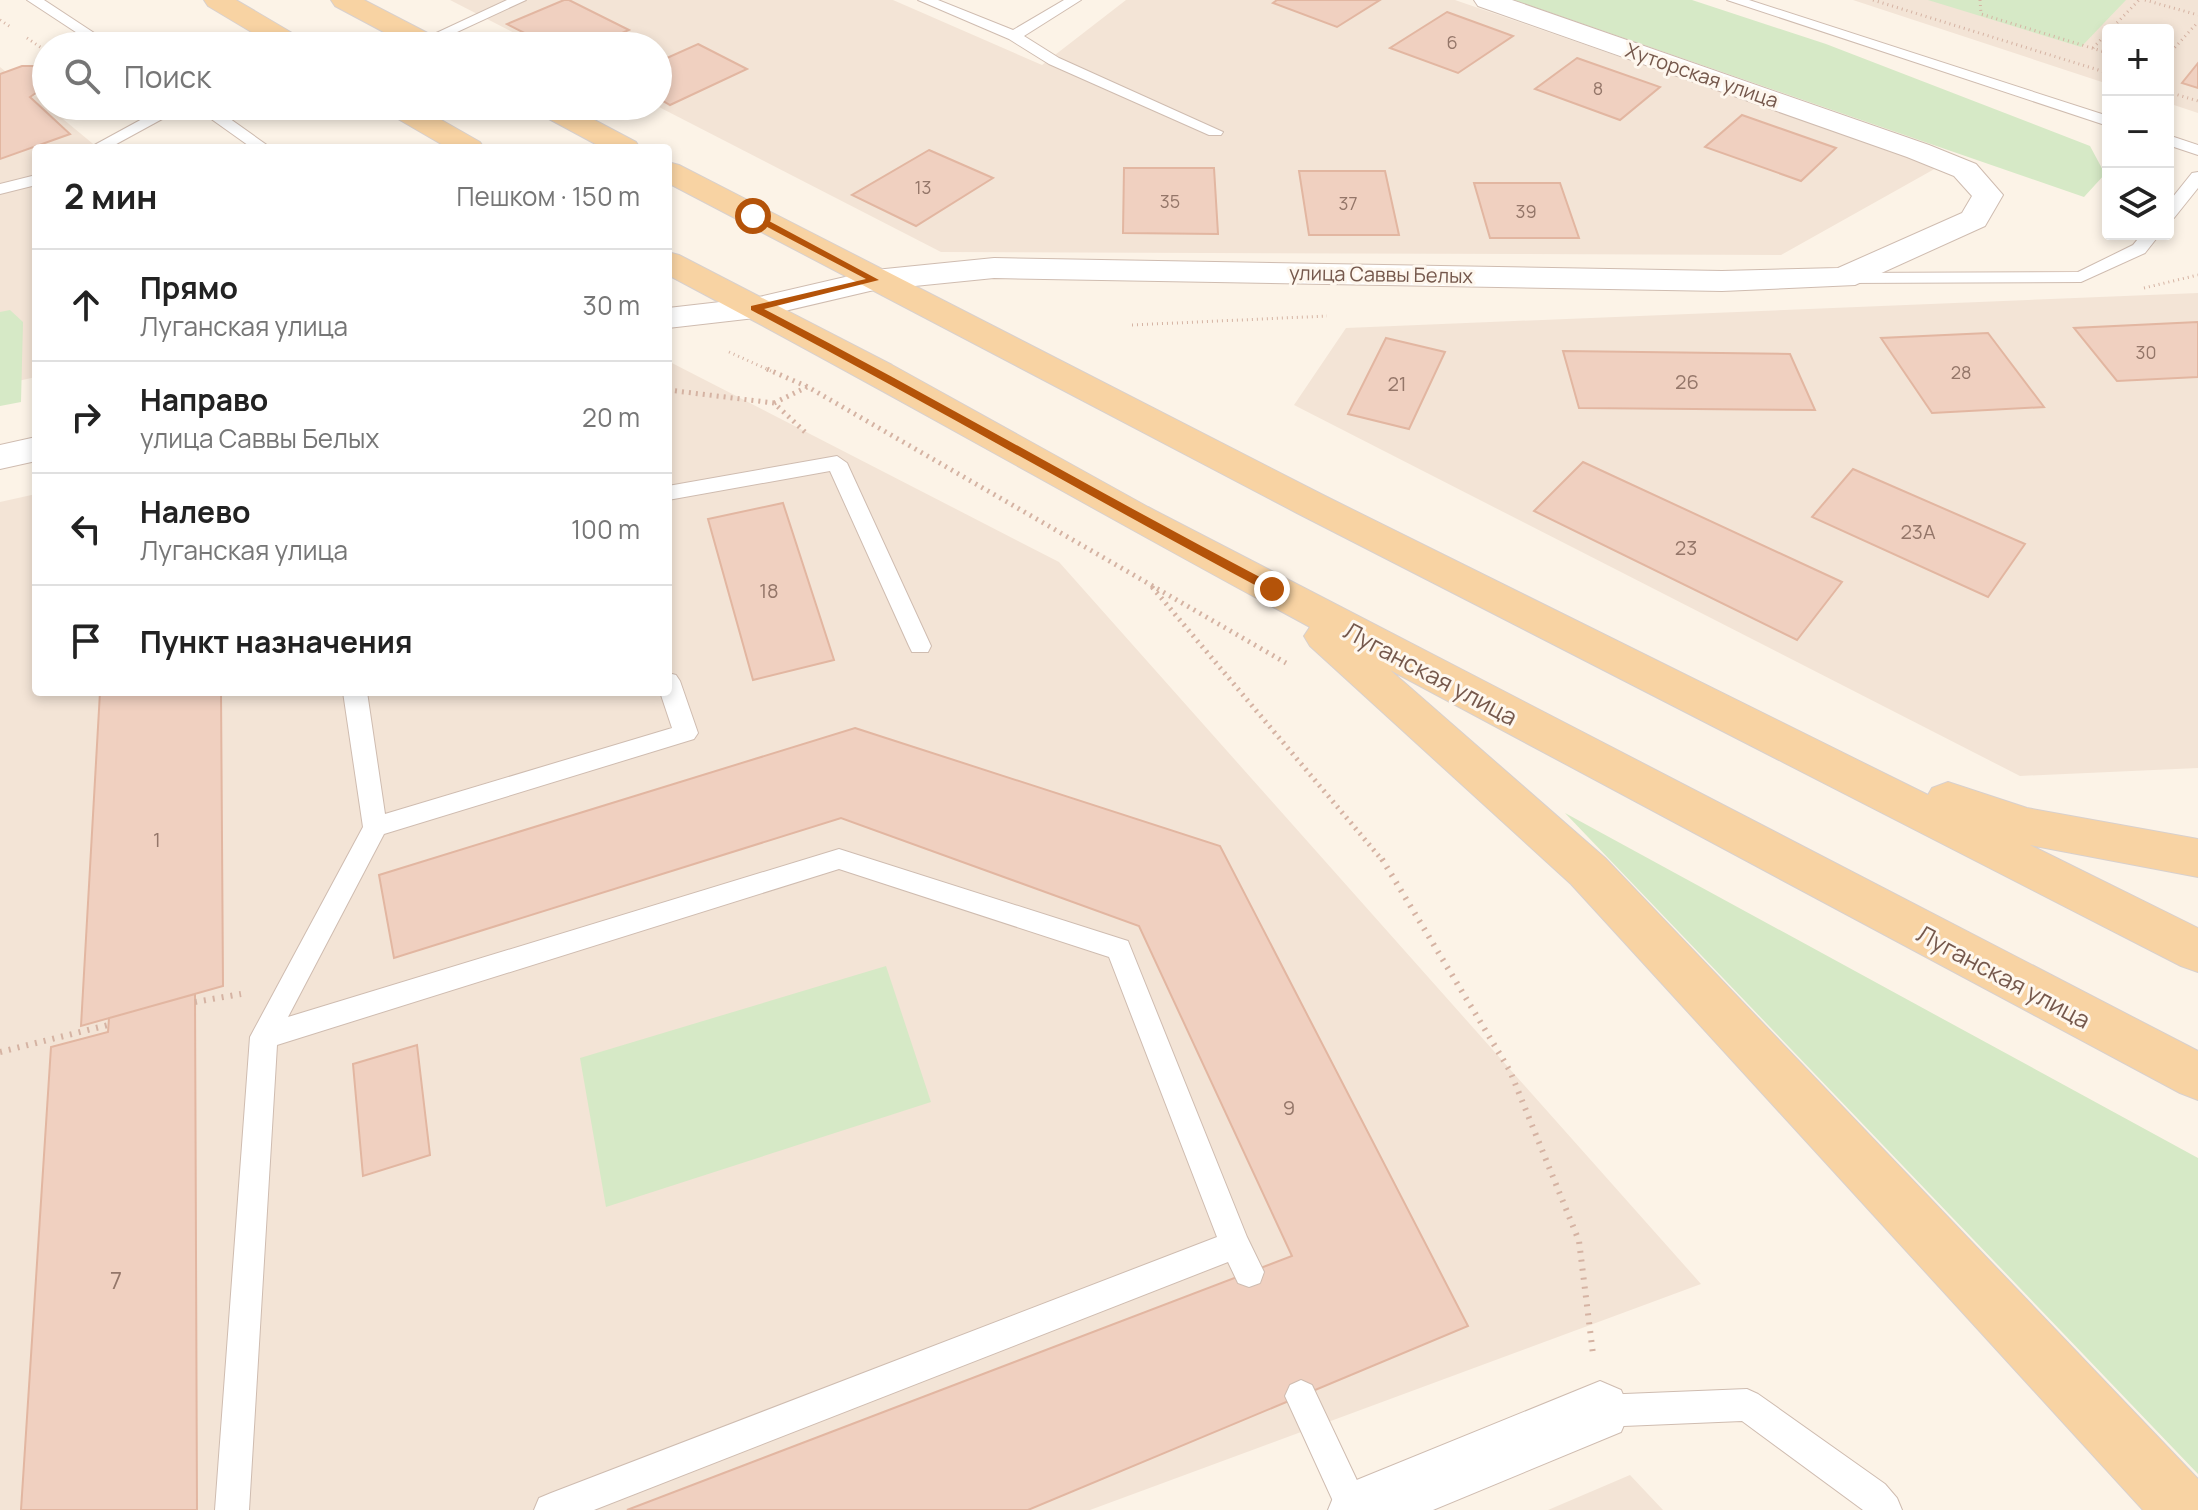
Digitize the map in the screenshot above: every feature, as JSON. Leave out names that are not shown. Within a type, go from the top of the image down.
[{"type":"main road","points":[[217,0],[271,32]]},
{"type":"main road","points":[[344,0],[405,32]]},
{"type":"main road","points":[[420,120],[462,144]]},
{"type":"main road","points":[[572,120],[617,144]]},
{"type":"main road","points":[[672,173],[1254,475],[2198,951]]},
{"type":"main road","name":"Луганская улица","points":[[672,264],[880,373],[1134,516],[2198,1077]]},
{"type":"main road","points":[[1272,589],[1588,871],[2185,1510]]},
{"type":"main road","points":[[1713,705],[1906,787],[2027,826],[2198,858]]},
{"type":"street","name":"Хуторская улица","points":[[1487,0],[1918,151]]},
{"type":"street","name":"улица Саввы Белых","points":[[672,318],[755,308],[875,280],[994,268],[1722,281],[1843,278],[1974,219],[1988,195],[1965,170],[1918,151]]},
{"type":"street","points":[[0,457],[32,450]]},
{"type":"street","points":[[1356,1510],[1600,1411]]},
{"type":"lane","points":[[34,0],[85,32]]},
{"type":"lane","points":[[453,32],[519,0]]},
{"type":"lane","points":[[925,0],[1014,36],[1054,61],[1215,132]]},
{"type":"lane","points":[[1014,36],[1074,0]]},
{"type":"lane","points":[[1734,0],[2102,119]]},
{"type":"lane","points":[[105,144],[151,120]]},
{"type":"lane","points":[[222,120],[257,144]]},
{"type":"lane","points":[[2174,142],[2198,150]]},
{"type":"lane","points":[[2174,207],[2198,177]]},
{"type":"lane","points":[[0,189],[32,181]]},
{"type":"lane","points":[[1843,278],[2081,277],[2139,249],[2146,240]]},
{"type":"lane","points":[[672,492],[837,463],[920,646]]},
{"type":"lane","points":[[375,827],[686,733],[672,693]]},
{"type":"lane","points":[[232,1510],[264,1037],[375,827],[356,696]]},
{"type":"lane","points":[[264,1037],[839,859],[1119,949],[1235,1245],[1249,1272]]},
{"type":"lane","points":[[551,1510],[1235,1245]]},
{"type":"lane","points":[[1301,1396],[1356,1510]]},
{"type":"lane","points":[[1600,1411],[1747,1405],[1873,1496],[1885,1510]]},
{"type":"path","points":[[1980,0],[1981,14],[2102,51]]},
{"type":"path","points":[[2116,24],[2139,0]]},
{"type":"path","points":[[2145,0],[2198,15]]},
{"type":"path","points":[[1878,1],[2102,71]]},
{"type":"path","points":[[2174,48],[2198,22]]},
{"type":"path","points":[[2093,48],[2102,38]]},
{"type":"path","points":[[2174,94],[2198,101]]},
{"type":"path","points":[[716,346],[808,387],[1228,629]]},
{"type":"path","points":[[672,390],[774,403],[808,387]]},
{"type":"path","points":[[774,403],[837,463]]},
{"type":"path","points":[[1150,584],[1390,869],[1510,1071],[1579,1241],[1600,1411]]},
{"type":"path","points":[[0,1052],[108,1025]]},
{"type":"shaded area","points":[[450,0],[893,0],[1042,65],[1126,0],[1455,0],[1938,167],[1781,255],[941,252],[672,114],[672,32],[513,32]]},
{"type":"shaded area","points":[[1853,0],[2198,0],[2198,113],[2174,105],[2174,24],[2102,24],[2102,82]]},
{"type":"shaded area","points":[[0,67],[32,93],[32,120],[64,120],[93,144],[32,144],[32,378],[0,385]]},
{"type":"shaded area","points":[[2198,293],[2198,768],[2020,776],[1294,405],[1346,328]]},
{"type":"shaded area","points":[[672,363],[1059,562],[1701,1284],[1090,1510],[0,1510],[0,502],[32,495],[32,696],[672,696]]},
{"type":"shaded area","points":[[1630,1475],[1663,1510],[1548,1510]]},
{"type":"green space","points":[[1514,0],[1692,0],[1826,44],[2090,146],[2102,168],[2102,177],[2084,197]]},
{"type":"green space","points":[[1928,0],[2126,0],[2081,47]]},
{"type":"green space","points":[[10,310],[23,322],[21,402],[0,406],[0,312]]},
{"type":"green space","points":[[1565,813],[2198,1158],[2198,1474]]},
{"type":"green space","points":[[886,966],[931,1102],[606,1207],[580,1058]]},
{"type":"building","points":[[569,0],[629,30],[523,32],[507,24]]},
{"type":"building","points":[[1277,0],[1380,0],[1337,27],[1273,3]]},
{"type":"building","points":[[1447,12],[1513,36],[1458,73],[1390,48]]},
{"type":"building","points":[[698,44],[747,69],[672,104],[672,56]]},
{"type":"building","points":[[1577,58],[1660,87],[1620,120],[1535,89]]},
{"type":"building","points":[[2198,63],[2198,88],[2182,83]]},
{"type":"building","points":[[22,66],[32,66],[32,120],[55,120],[70,134],[42,144],[32,144],[32,148],[0,159],[0,74]]},
{"type":"building","points":[[1742,115],[1836,148],[1801,181],[1705,147]]},
{"type":"building","points":[[929,150],[993,178],[916,226],[852,195]]},
{"type":"building","points":[[1124,168],[1214,168],[1218,234],[1123,233]]},
{"type":"building","points":[[1299,171],[1385,171],[1399,235],[1309,235]]},
{"type":"building","points":[[1474,183],[1560,183],[1579,238],[1490,238]]},
{"type":"building","points":[[2198,322],[2198,377],[2117,381],[2074,328]]},
{"type":"building","points":[[1988,333],[2044,407],[1932,413],[1881,338]]},
{"type":"building","points":[[1386,338],[1445,352],[1409,429],[1348,414]]},
{"type":"building","points":[[1563,351],[1790,354],[1815,410],[1579,408]]},
{"type":"building","points":[[1583,462],[1842,582],[1797,640],[1534,511]]},
{"type":"building","points":[[1853,469],[2025,544],[1988,597],[1812,517]]},
{"type":"building","points":[[783,503],[834,660],[753,680],[708,519]]},
{"type":"building","points":[[100,696],[221,696],[223,986],[81,1026]]},
{"type":"building","points":[[855,728],[1220,846],[1468,1326],[1028,1510],[627,1510],[1292,1256],[1139,926],[841,818],[394,958],[379,875]]},
{"type":"building","points":[[195,994],[197,1510],[21,1510],[51,1047],[108,1032],[109,1018]]},
{"type":"building","points":[[417,1045],[430,1155],[363,1176],[353,1064]]},
{"type":"route","points":[[753,216],[875,280],[755,308],[880,373],[1134,516],[1272,589]]}]
